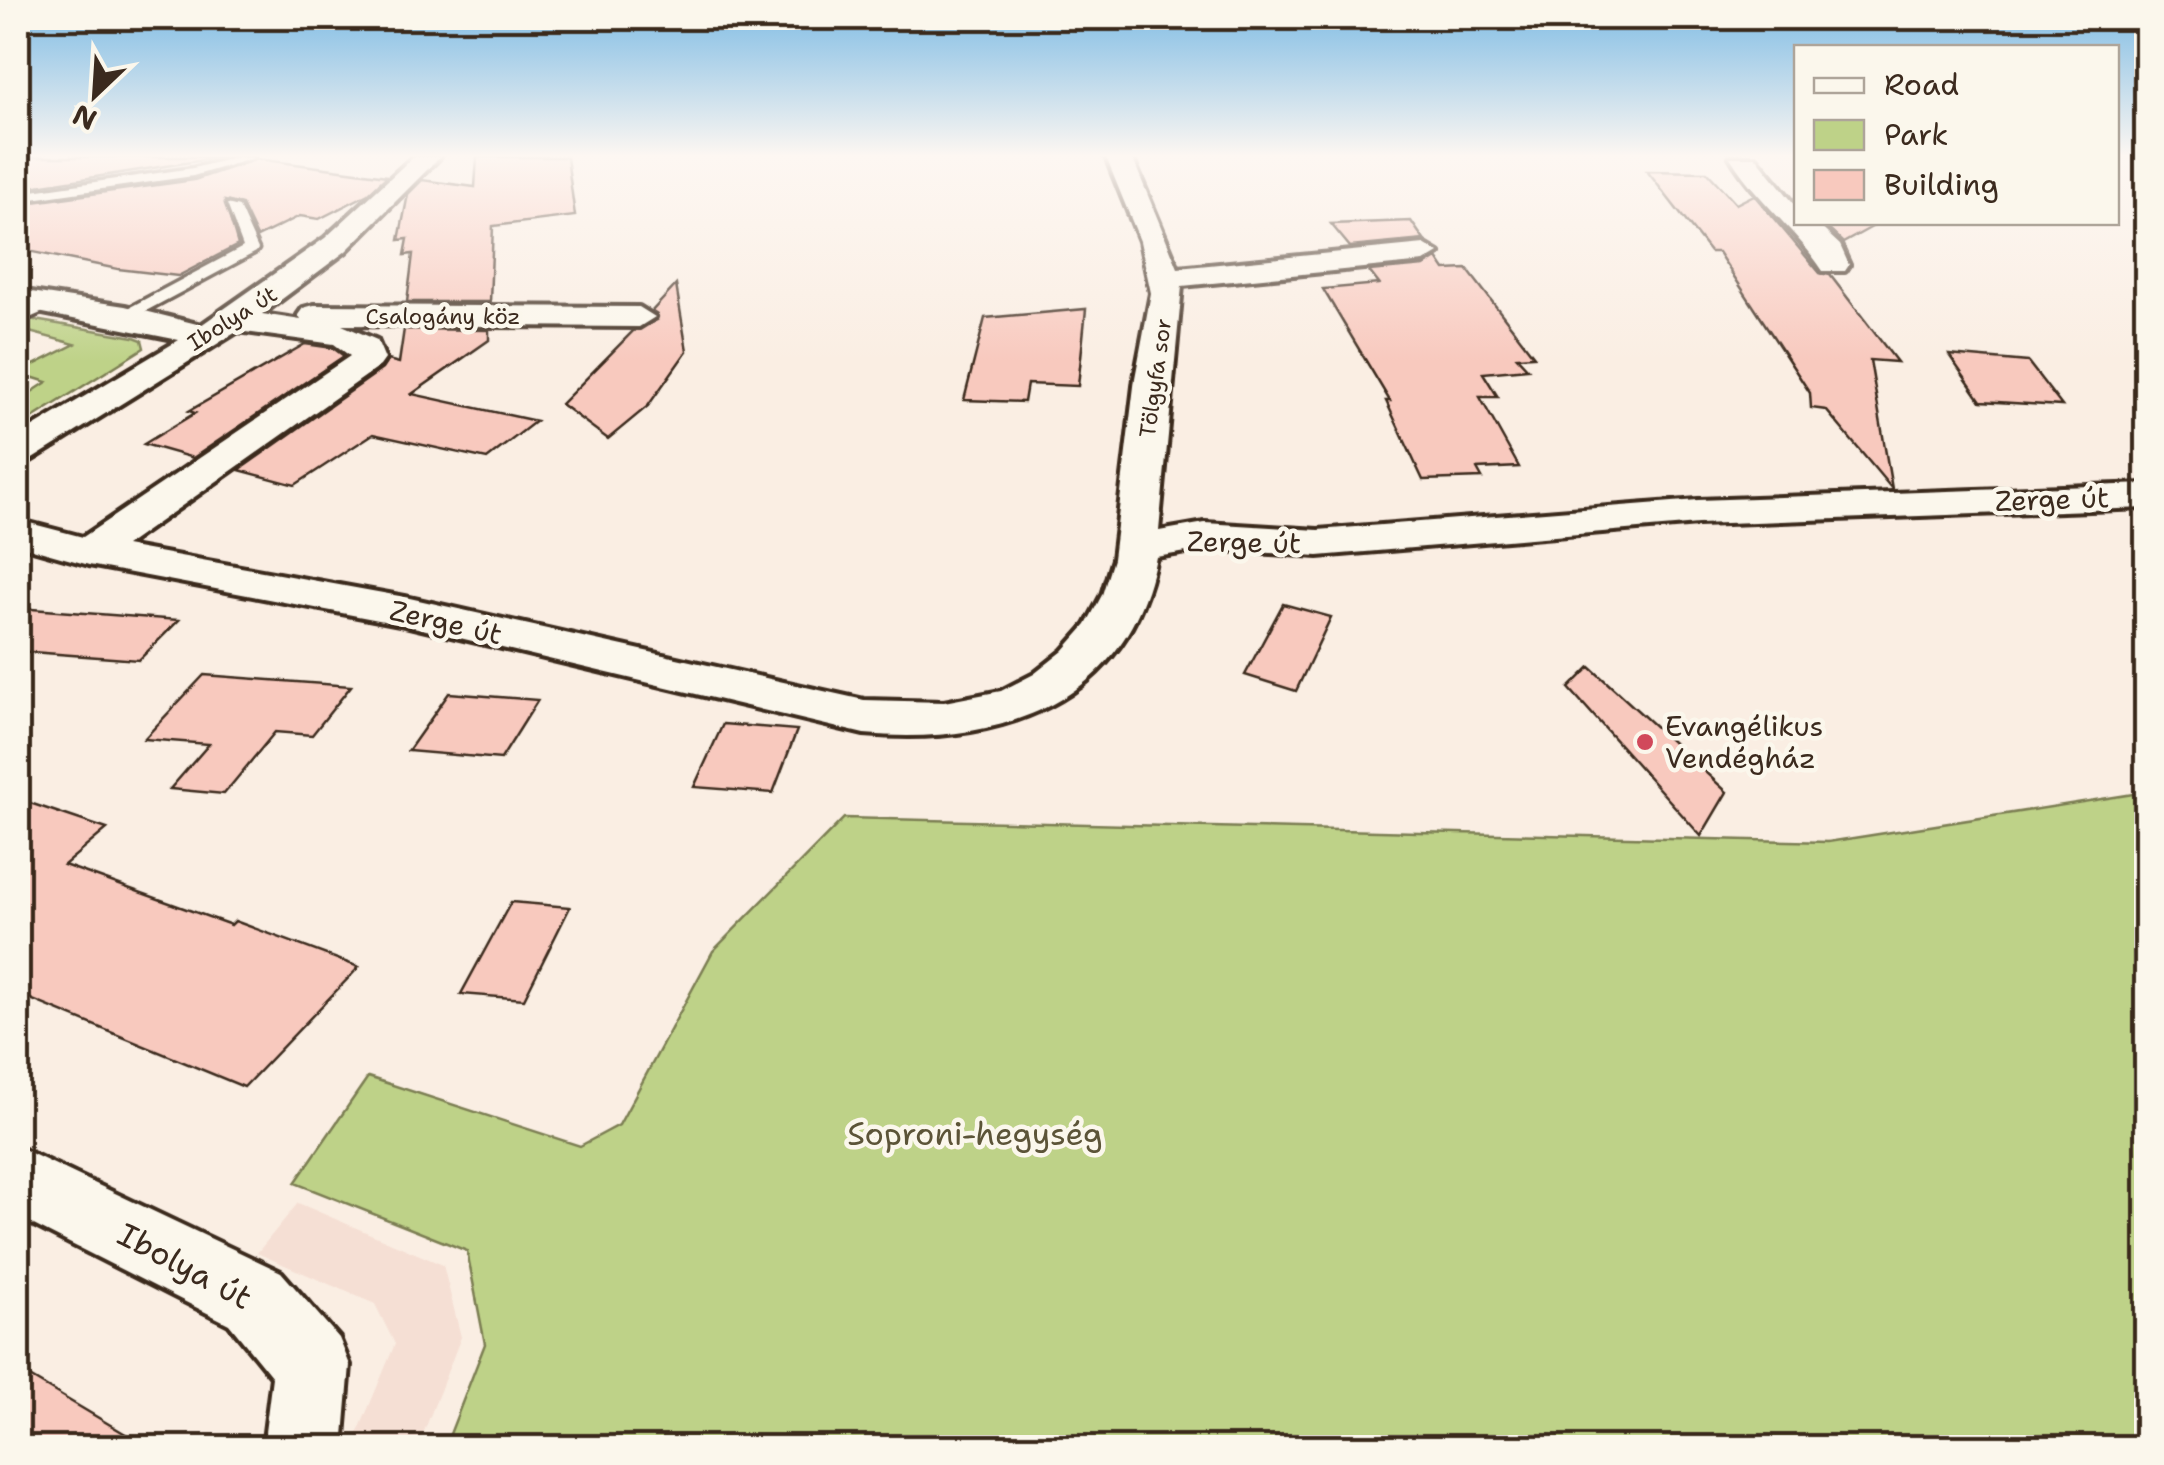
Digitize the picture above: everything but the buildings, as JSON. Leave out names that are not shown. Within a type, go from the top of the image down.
[{"type":"street","name":"Ibolya út","points":[[18,452],[226,323],[358,225]]},
{"type":"street","name":"Tölgyfa sor","points":[[1136,547],[1151,388],[1168,299],[1165,278],[1145,225]]},
{"type":"street","points":[[1801,225],[1830,251],[1834,265]]},
{"type":"street","points":[[1165,278],[1424,253]]},
{"type":"street","points":[[33,302],[125,316],[343,335],[364,347],[368,359],[88,552]]},
{"type":"street","name":"Csalogány köz","points":[[226,323],[639,317]]},
{"type":"street","name":"Zerge út","points":[[18,532],[88,552],[405,611],[864,717],[908,722],[946,721],[1020,703],[1078,666],[1102,640],[1125,593],[1136,547],[1205,536],[1318,544],[1698,512],[2146,496]]},
{"type":"street","name":"Ibolya út","points":[[18,1181],[255,1298],[312,1365],[303,1448]]},
{"type":"lane","points":[[125,316],[251,249],[240,225]]},
{"type":"lane","points":[[18,318],[33,302]]},
{"type":"shaded area","points":[[298,1203],[443,1265],[461,1337],[418,1447],[352,1447],[395,1344],[375,1304],[257,1253]]},
{"type":"green space","points":[[18,320],[134,337],[142,340],[144,348],[18,427],[18,401],[47,382],[18,373],[75,344],[18,329]]},
{"type":"green space","name":"Soproni-hegység","points":[[2146,792],[2146,1447],[445,1447],[485,1344],[467,1251],[295,1183],[368,1077],[580,1146],[619,1125],[713,951],[844,818],[1828,842]]},
{"type":"place","name":"Evangélikus Vendégház","points":[[1645,742]]}]
